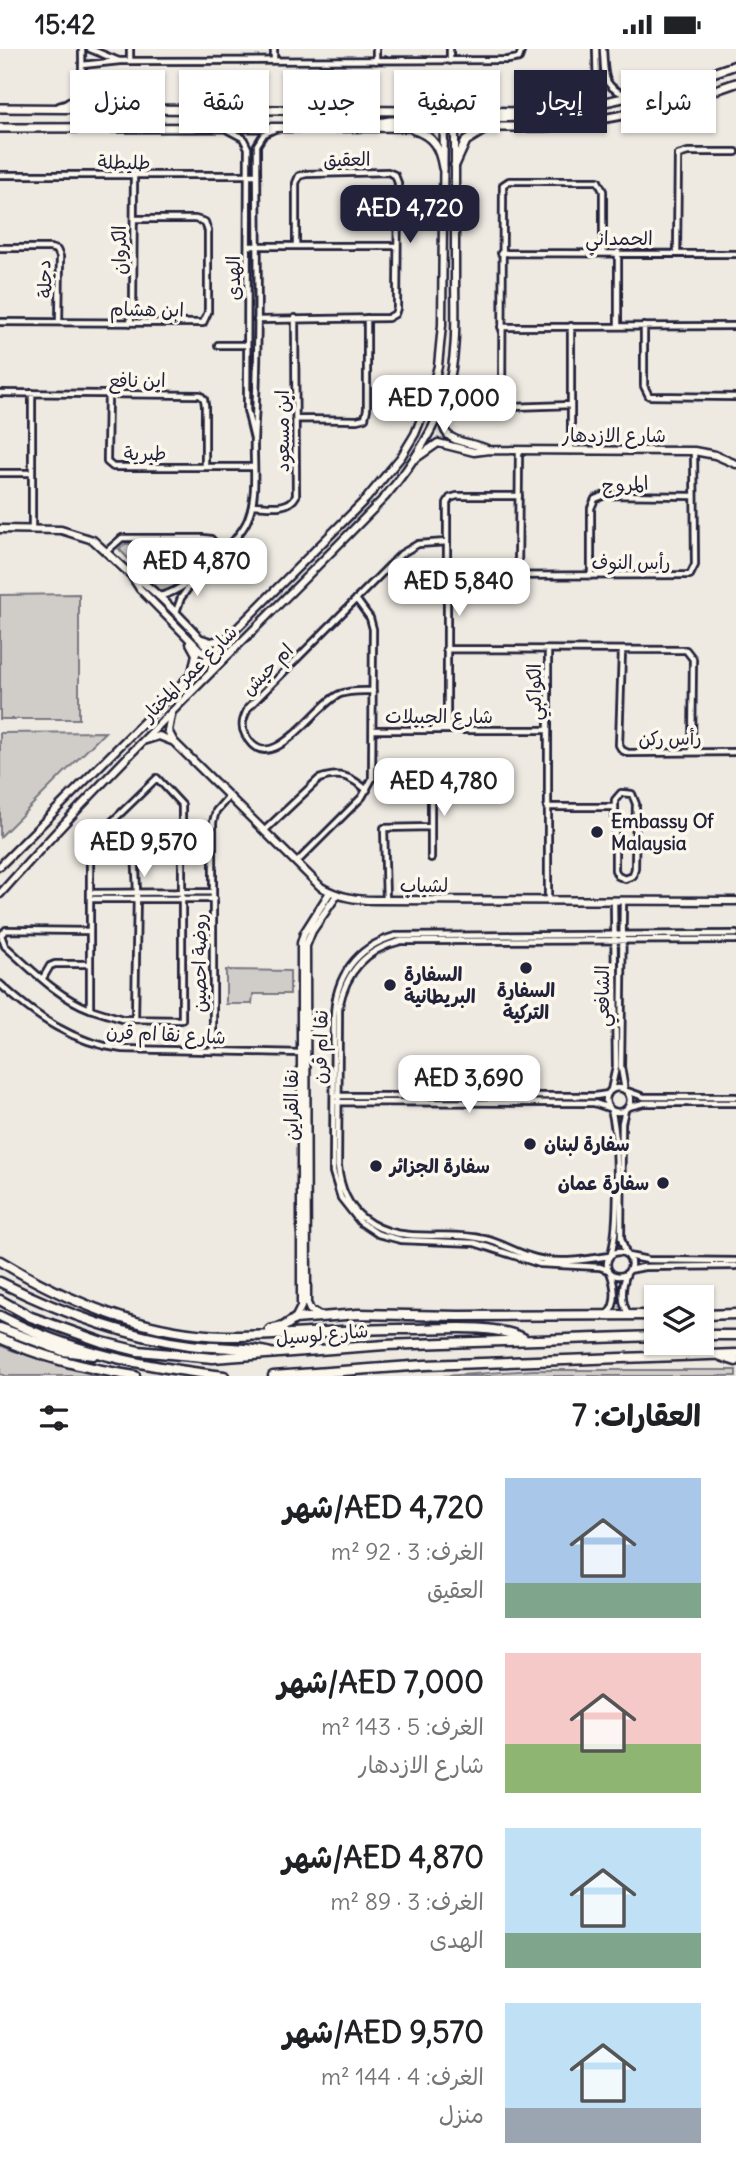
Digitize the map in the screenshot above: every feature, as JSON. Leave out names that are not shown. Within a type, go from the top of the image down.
[{"type":"highway","points":[[0,1261],[70,1299],[120,1317],[170,1330],[225,1336],[389,1329],[486,1330],[510,1332],[526,1339]]},
{"type":"highway","points":[[0,1282],[62,1310],[146,1336],[191,1345],[257,1349],[273,1353]]},
{"type":"highway","name":"شارع لوسيل","points":[[0,1300],[31,1317],[68,1332],[138,1351],[213,1358],[526,1339],[644,1336]]},
{"type":"highway","points":[[358,1314],[389,1329]]},
{"type":"highway","points":[[261,1335],[284,1327],[295,1319],[358,1314],[458,1317],[644,1316]]},
{"type":"highway","points":[[714,1315],[736,1314]]},
{"type":"highway","points":[[0,1316],[21,1327],[100,1355],[187,1372],[224,1376]]},
{"type":"highway","points":[[0,1328],[63,1351],[83,1356],[100,1355]]},
{"type":"highway","points":[[714,1335],[736,1333]]},
{"type":"highway","points":[[0,1338],[59,1360],[96,1370],[135,1376]]},
{"type":"highway","points":[[719,1354],[727,1360],[736,1361]]},
{"type":"highway","name":"شارع لوسيل","points":[[273,1376],[425,1365],[736,1354]]},
{"type":"main road","points":[[716,72],[736,65]]},
{"type":"main road","points":[[500,128],[545,127],[607,119],[686,101],[736,83]]},
{"type":"main road","points":[[0,108],[70,109]]},
{"type":"main road","points":[[165,109],[394,110]]},
{"type":"main road","points":[[0,128],[179,128]]},
{"type":"main road","points":[[269,128],[283,128]]},
{"type":"main road","points":[[418,133],[430,138],[438,149],[443,168]]},
{"type":"main road","points":[[455,165],[466,141],[480,133]]},
{"type":"street","points":[[48,109],[68,104],[80,90],[82,49]]},
{"type":"street","points":[[90,49],[120,61]]},
{"type":"street","points":[[130,49],[130,61]]},
{"type":"street","points":[[274,49],[274,60]]},
{"type":"street","points":[[376,49],[376,61]]},
{"type":"street","points":[[450,49],[450,61]]},
{"type":"street","points":[[82,68],[120,61],[515,60],[522,49]]},
{"type":"street","points":[[596,49],[597,70]]},
{"type":"street","points":[[603,49],[607,84],[621,93]]},
{"type":"street","name":"الهدى","points":[[157,596],[174,593],[223,553],[240,535],[252,505],[257,391],[258,141],[264,134],[276,128]]},
{"type":"street","name":"الهدى","points":[[236,133],[246,141],[248,148],[247,391],[248,416],[254,439]]},
{"type":"street","name":"شارع عمر المختار","points":[[0,866],[374,491],[401,457],[422,418],[432,389],[441,340],[444,133]]},
{"type":"street","name":"شارع عمر المختار","points":[[0,894],[49,838],[385,497],[415,459],[444,398],[454,343],[455,133]]},
{"type":"street","points":[[677,253],[678,155],[688,152],[736,152]]},
{"type":"street","name":"العقيق","points":[[257,320],[388,318],[396,312],[398,180],[394,174],[388,172],[299,176],[296,184],[296,246]]},
{"type":"street","name":"طليطلة","points":[[0,175],[257,175]]},
{"type":"street","name":"الكروان","points":[[130,323],[133,306],[134,177]]},
{"type":"street","points":[[571,405],[512,407],[504,404],[501,395],[504,183],[598,180],[603,187],[603,252]]},
{"type":"street","name":"ابن هشام","points":[[0,322],[199,324],[206,320],[208,231],[205,222],[195,219],[134,219]]},
{"type":"street","points":[[247,246],[397,246]]},
{"type":"street","name":"دجلة","points":[[0,248],[50,248],[59,253],[59,322]]},
{"type":"street","points":[[618,252],[618,326]]},
{"type":"street","name":"الحمداني","points":[[501,253],[736,254]]},
{"type":"street","name":"ابن مسعود","points":[[252,505],[286,505],[294,500],[295,318]]},
{"type":"street","points":[[296,419],[365,418],[368,318]]},
{"type":"street","points":[[571,450],[572,326]]},
{"type":"street","points":[[644,326],[644,386],[649,396],[736,397]]},
{"type":"street","points":[[501,327],[736,326]]},
{"type":"street","points":[[218,345],[247,345]]},
{"type":"street","points":[[247,391],[257,391]]},
{"type":"street","name":"ابن نافع","points":[[0,393],[203,396],[205,467]]},
{"type":"street","points":[[32,393],[32,529]]},
{"type":"street","name":"طبرية","points":[[108,394],[107,457],[110,466],[254,467]]},
{"type":"street","name":"شارع الازدهار","points":[[444,398],[442,424],[448,436],[489,450]]},
{"type":"street","name":"شارع الازدهار","points":[[415,459],[438,443],[474,451],[694,451],[716,455],[736,464]]},
{"type":"street","points":[[518,576],[519,450]]},
{"type":"street","name":"رأس النوف","points":[[447,576],[690,575],[695,565],[694,451]]},
{"type":"street","points":[[0,473],[32,473]]},
{"type":"street","name":"المروج","points":[[591,576],[592,508],[595,499],[605,495],[694,496]]},
{"type":"street","points":[[447,730],[447,506],[450,498],[519,496]]},
{"type":"street","points":[[0,529],[70,531],[93,540],[131,575],[140,589],[203,653],[228,655]]},
{"type":"street","points":[[107,551],[122,538],[207,538],[223,553]]},
{"type":"street","name":"ام حيش","points":[[373,691],[347,692],[332,698],[285,744],[274,749],[256,747],[249,741],[243,728],[243,719],[248,708],[408,549],[420,543],[447,542]]},
{"type":"street","name":"الهدى","points":[[175,614],[181,598],[198,574]]},
{"type":"street","points":[[131,575],[140,579],[199,638],[211,655],[211,672]]},
{"type":"street","points":[[297,862],[367,790],[373,773],[373,629],[370,618],[356,599]]},
{"type":"street","points":[[177,625],[195,651],[192,674]]},
{"type":"street","points":[[199,638],[213,642],[230,636]]},
{"type":"street","points":[[446,649],[685,650],[691,653],[693,663],[692,752]]},
{"type":"street","name":"الكواكبي","points":[[548,650],[548,901]]},
{"type":"street","name":"رأس ركن","points":[[622,651],[620,748],[628,753],[736,752]]},
{"type":"street","points":[[172,712],[168,727],[174,742]]},
{"type":"street","name":"شارع الجبيلات","points":[[373,730],[547,730]]},
{"type":"street","points":[[142,743],[159,736],[174,742],[321,887],[334,893]]},
{"type":"street","points":[[264,831],[319,779],[330,775],[346,775],[367,790]]},
{"type":"street","points":[[89,931],[3,932],[1,940],[67,997],[90,1009],[122,1019],[182,1020],[182,805],[157,778],[90,843],[90,1009]]},
{"type":"street","points":[[431,858],[432,778]]},
{"type":"street","points":[[621,793],[629,793],[635,800],[635,868],[633,876],[625,879],[618,876],[615,870],[615,807],[616,797],[621,793]]},
{"type":"street","name":"روضة احصين","points":[[213,1052],[213,822],[216,811],[229,796]]},
{"type":"street","points":[[547,807],[615,807]]},
{"type":"street","points":[[113,823],[135,847],[135,1019]]},
{"type":"street","points":[[386,901],[384,828],[431,827]]},
{"type":"street","points":[[90,896],[214,892]]},
{"type":"street","name":"لشباب","points":[[334,893],[353,899],[386,901],[736,901]]},
{"type":"street","name":"نقا القراين","points":[[322,1317],[310,1310],[307,1303],[302,939],[334,893]]},
{"type":"street","points":[[182,895],[214,899]]},
{"type":"street","name":"الشافعي","points":[[610,1092],[616,1067],[614,902]]},
{"type":"street","name":"الشافعي","points":[[623,902],[621,1066],[626,1090]]},
{"type":"street","name":"نقا ام قرن","points":[[610,1255],[593,1259],[543,1260],[484,1239],[407,1236],[382,1230],[354,1210],[345,1196],[338,1166],[334,1017],[342,978],[350,965],[374,944],[403,935],[736,934]]},
{"type":"street","name":"نقا ام قرن","points":[[609,1271],[600,1266],[540,1264],[475,1243],[401,1240],[371,1230],[349,1210],[335,1181],[339,1007],[342,992],[355,968],[376,950],[401,940],[736,940]]},
{"type":"street","points":[[43,978],[50,966],[55,964],[90,964]]},
{"type":"street","name":"شارع نقا ام قرن","points":[[0,984],[55,1028],[85,1041],[122,1049],[304,1053]]},
{"type":"street","name":"نقا القراين","points":[[295,1319],[301,1307],[304,1053]]},
{"type":"street","points":[[336,1099],[595,1096],[618,1088],[644,1097],[736,1097]]},
{"type":"street","points":[[626,1090],[631,1101],[626,1109],[621,1133],[621,1238],[631,1263],[624,1280],[623,1304],[632,1316]]},
{"type":"street","points":[[605,1315],[612,1310],[614,1304],[614,1286],[607,1263],[615,1239],[616,1192],[615,1128],[606,1101],[610,1092]]},
{"type":"street","points":[[336,1099],[594,1103],[618,1112],[644,1103],[736,1103]]},
{"type":"street","points":[[610,1255],[620,1252],[648,1260],[736,1261]]},
{"type":"street","points":[[609,1271],[618,1276],[644,1267],[736,1266]]},
{"type":"shaded area","points":[[125,544],[205,544],[209,551],[169,592],[160,592],[119,549]]},
{"type":"shaded area","points":[[79,594],[79,719],[0,719],[0,595]]},
{"type":"shaded area","points":[[105,732],[0,837],[0,733]]},
{"type":"shaded area","points":[[226,970],[290,971],[290,994],[253,994],[252,1004],[226,1004]]},
{"type":"shaded area","points":[[0,1345],[111,1376],[6,1376],[0,1374]]},
{"type":"shaded area","points":[[533,1370],[736,1370],[736,1376],[443,1376]]},
{"type":"place","name":"Embassy Of Malaysia","points":[[597,832]]},
{"type":"place","name":"السفارة التركية","points":[[526,968]]},
{"type":"place","name":"السفارة البريطانية","points":[[390,985]]},
{"type":"place","name":"سفارة لبنان","points":[[530,1144]]},
{"type":"place","name":"سفارة الجزائر","points":[[376,1166]]},
{"type":"place","name":"سفارة عمان","points":[[663,1183]]}]
